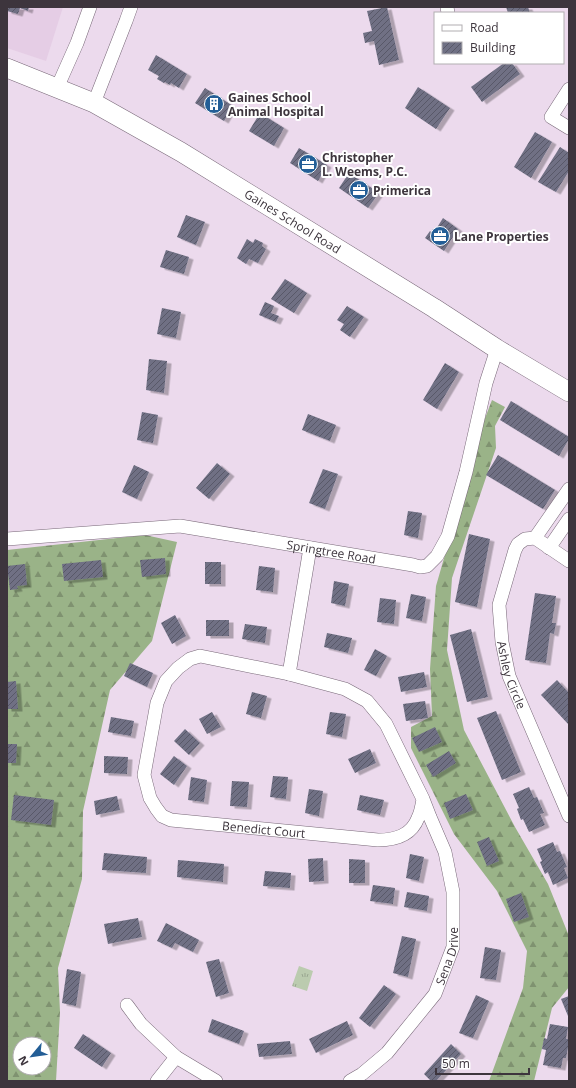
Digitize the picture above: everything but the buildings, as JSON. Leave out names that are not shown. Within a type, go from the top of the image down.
[{"type":"main road","name":"Gaines School Road","points":[[7,68],[94,103],[181,152],[569,392]]},
{"type":"street","points":[[57,88],[77,43],[90,7]]},
{"type":"street","points":[[94,103],[131,7]]},
{"type":"street","points":[[569,89],[552,117],[569,128]]},
{"type":"street","name":"Springtree Road","points":[[7,539],[180,526],[420,567],[427,566],[437,556],[448,536],[466,472],[486,383],[498,349]]},
{"type":"street","points":[[569,489],[535,538],[569,561]]},
{"type":"street","points":[[550,548],[569,519]]},
{"type":"street","name":"Ashley Circle","points":[[535,538],[525,539],[518,544],[515,550],[500,605],[502,642],[508,676],[569,816]]},
{"type":"street","points":[[289,674],[310,548]]},
{"type":"street","name":"Benedict Court","points":[[200,656],[289,674],[345,689],[367,701],[386,724],[423,799],[418,818],[412,828],[405,834],[391,840],[171,820],[162,816],[150,798],[144,775],[156,703],[166,682],[178,668],[190,659],[200,656]]},
{"type":"street","name":"Sena Drive","points":[[350,1081],[362,1074],[387,1053],[435,994],[453,947],[454,892],[445,852],[423,799]]},
{"type":"street","points":[[127,1005],[142,1024],[176,1057],[216,1081]]},
{"type":"street","points":[[157,1081],[176,1057]]},
{"type":"shaded area","points":[[7,7],[63,7],[46,61],[7,48]]},
{"type":"green space","points":[[492,400],[505,407],[495,426],[496,448],[452,578],[447,650],[464,730],[515,827],[548,884],[569,936],[569,987],[552,1008],[534,1081],[489,1081],[523,988],[527,951],[497,891],[454,834],[411,748],[411,727],[432,716],[430,669],[436,586],[482,426]]},
{"type":"green space","points":[[145,535],[177,542],[152,641],[110,690],[83,811],[82,879],[58,968],[60,1012],[56,1081],[7,1081],[7,550]]},
{"type":"green space","points":[[299,966],[313,971],[307,991],[292,986]]},
{"type":"place","name":"Gaines School Animal Hospital","points":[[214,104]]},
{"type":"place","name":"Christopher L. Weems, P.C.","points":[[308,164]]},
{"type":"place","name":"Primerica","points":[[359,190]]},
{"type":"place","name":"Lane Properties","points":[[440,236]]}]
